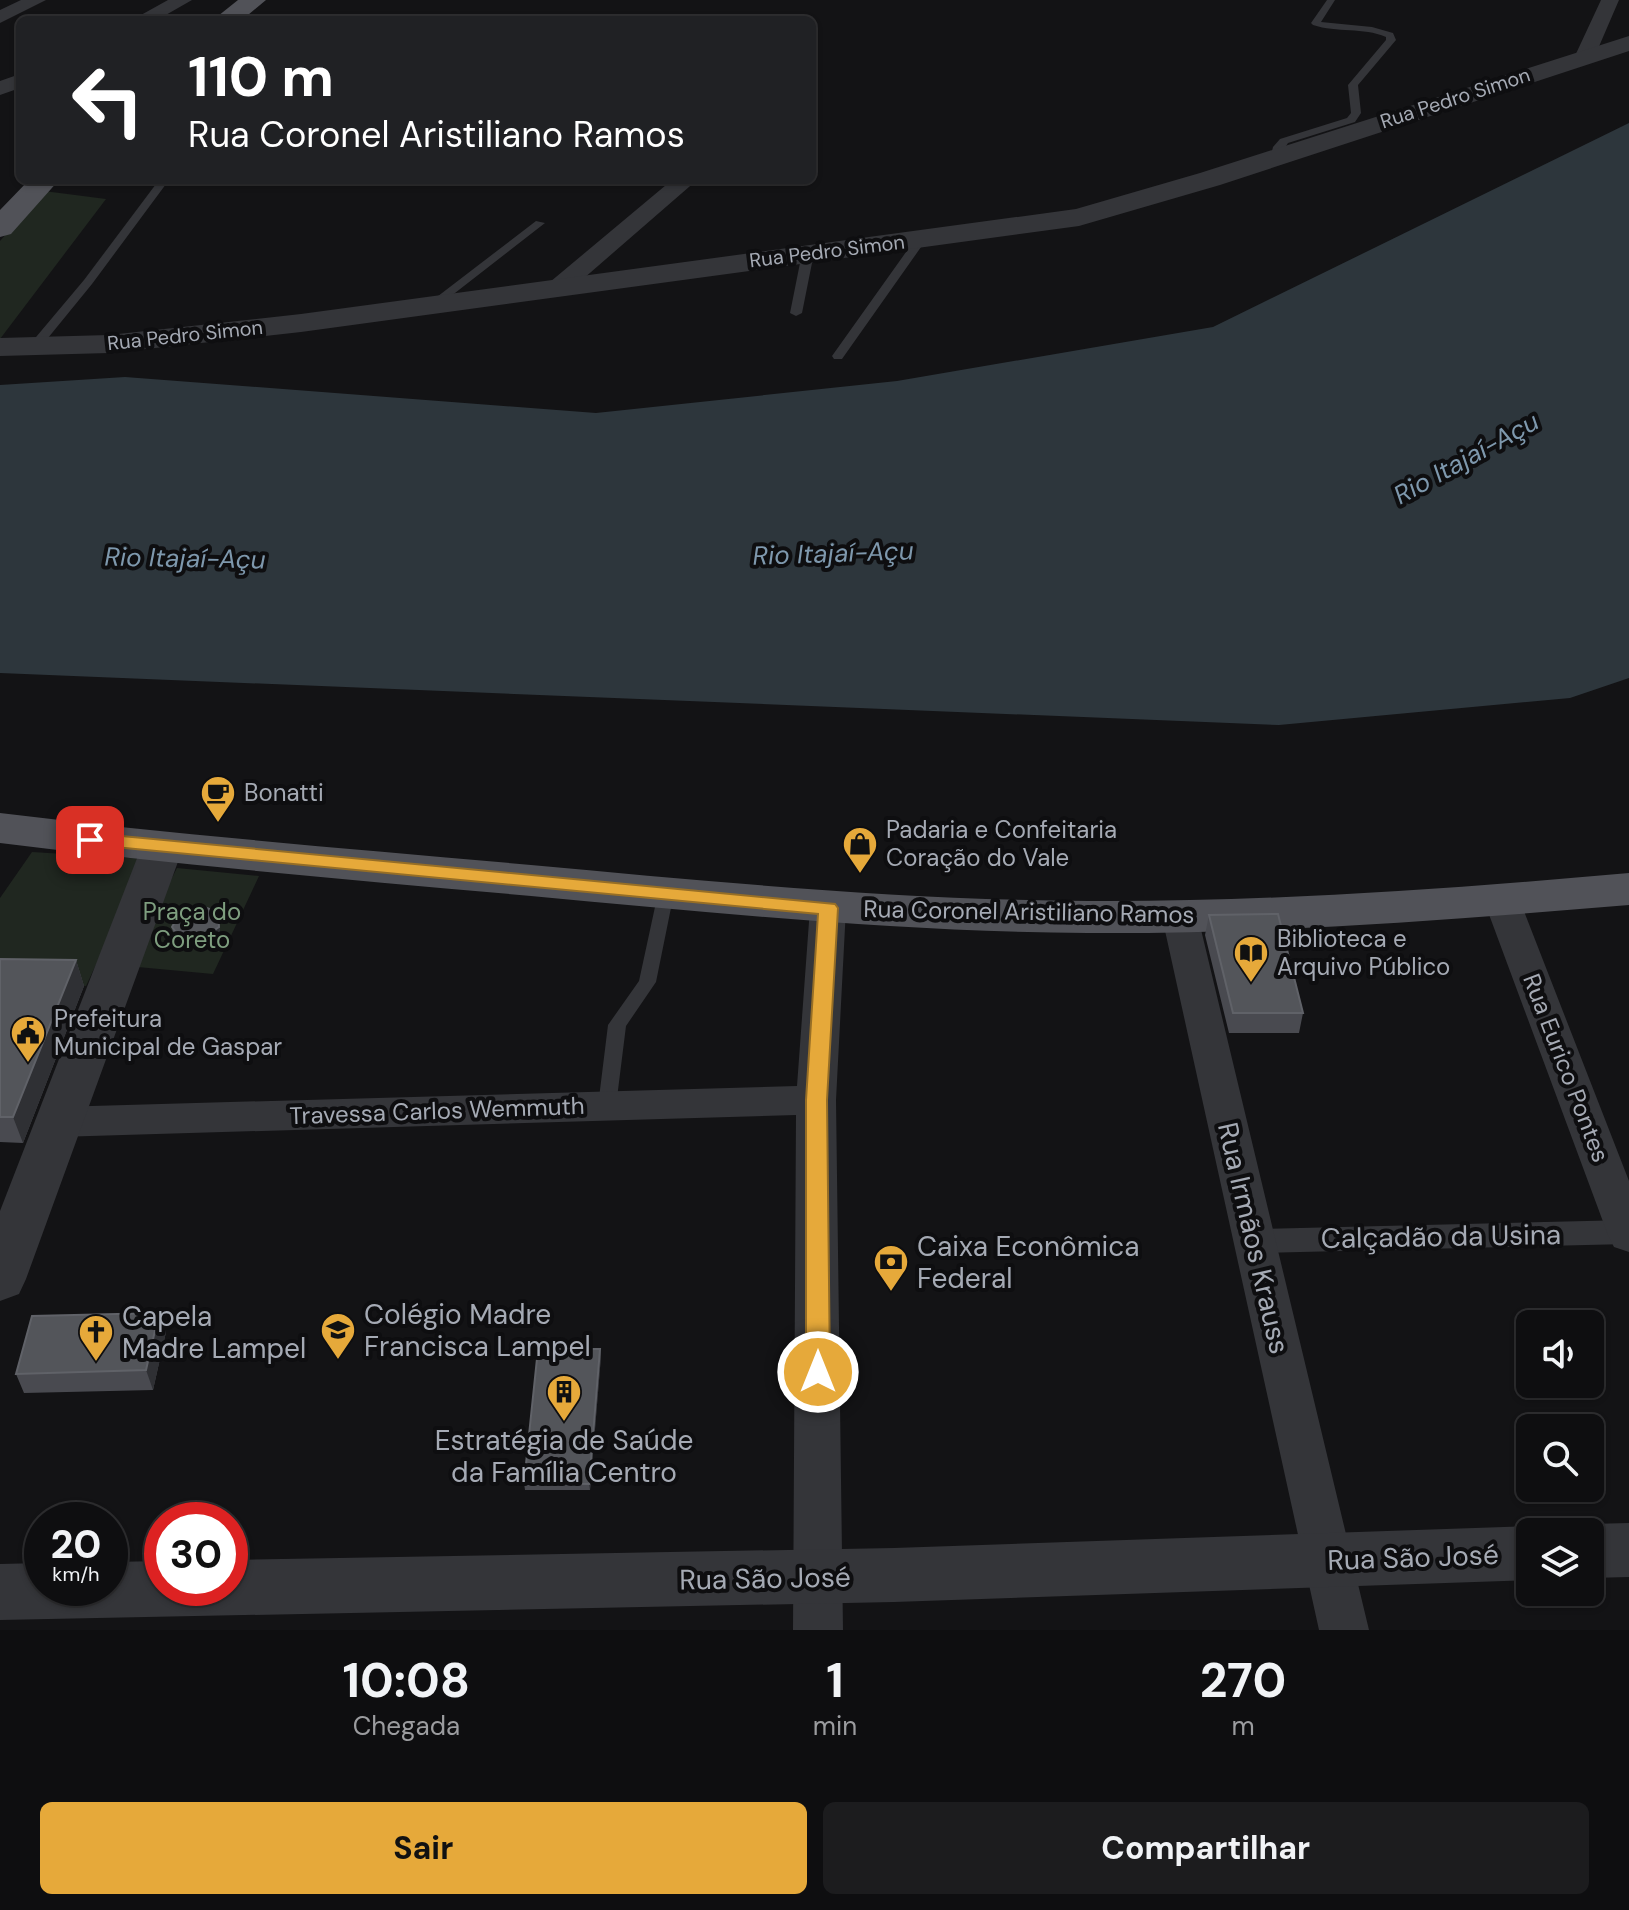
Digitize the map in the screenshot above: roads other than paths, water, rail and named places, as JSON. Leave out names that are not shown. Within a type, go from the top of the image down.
[{"type":"main road","points":[[232,16],[254,0]]},
{"type":"main road","points":[[0,228],[41,184]]},
{"type":"main road","name":"Rua Coronel Aristiliano Ramos","points":[[0,828],[162,848],[828,908],[980,916],[1180,917],[1502,901],[1629,889]]},
{"type":"street","points":[[0,17],[37,0]]},
{"type":"street","points":[[150,16],[183,0]]},
{"type":"street","points":[[1584,58],[1610,0]]},
{"type":"street","name":"Rua Pedro Simon","points":[[1,346],[109,344],[433,305],[920,240],[1101,211],[1629,43]]},
{"type":"street","points":[[559,287],[681,184]]},
{"type":"street","points":[[0,1279],[162,848]]},
{"type":"street","name":"Rua Eurico Pontes","points":[[1502,901],[1628,1234]]},
{"type":"street","points":[[818,1603],[816,1100],[828,908]]},
{"type":"street","name":"Rua Irmãos Krauss","points":[[1180,917],[1344,1630]]},
{"type":"street","name":"Travessa Carlos Wemmuth","points":[[57,1122],[816,1100]]},
{"type":"street","name":"Calçadão da Usina","points":[[1255,1241],[1628,1234]]},
{"type":"street","points":[[1604,1551],[1629,1550]]},
{"type":"street","name":"Rua São José","points":[[0,1592],[818,1603],[1330,1559],[1516,1553]]},
{"type":"lane","points":[[1274,157],[1284,141],[1351,120],[1356,113],[1353,85],[1391,40],[1390,35],[1373,29],[1335,28],[1316,23],[1331,0]]},
{"type":"lane","points":[[35,346],[88,282],[161,184]]},
{"type":"lane","points":[[433,305],[540,223]]},
{"type":"lane","points":[[838,356],[920,240]]},
{"type":"lane","points":[[796,313],[808,253]]},
{"type":"lane","points":[[607,1106],[617,1025],[647,982],[666,893]]},
{"type":"water","name":"Rio Itajaí-Açu","points":[[1629,123],[1629,678],[1570,698],[1279,725],[0,673],[0,385],[125,377],[596,413],[897,381],[1213,327]]},
{"type":"place","name":"Bonatti","points":[[218,824]]},
{"type":"place","name":"Padaria e Confeitaria Coração do Vale","points":[[860,875]]},
{"type":"place","name":"Biblioteca e Arquivo Público","points":[[1251,984]]},
{"type":"place","name":"Prefeitura Municipal de Gaspar","points":[[28,1064]]},
{"type":"place","name":"Caixa Econômica Federal","points":[[891,1293]]},
{"type":"place","name":"Colégio Madre Francisca Lampel","points":[[338,1361]]},
{"type":"place","name":"Capela Madre Lampel","points":[[96,1363]]},
{"type":"place","name":"Estratégia de Saúde da Família Centro","points":[[564,1423]]},
{"type":"park label","name":"Praça do Coreto","points":[[192,926]]}]
